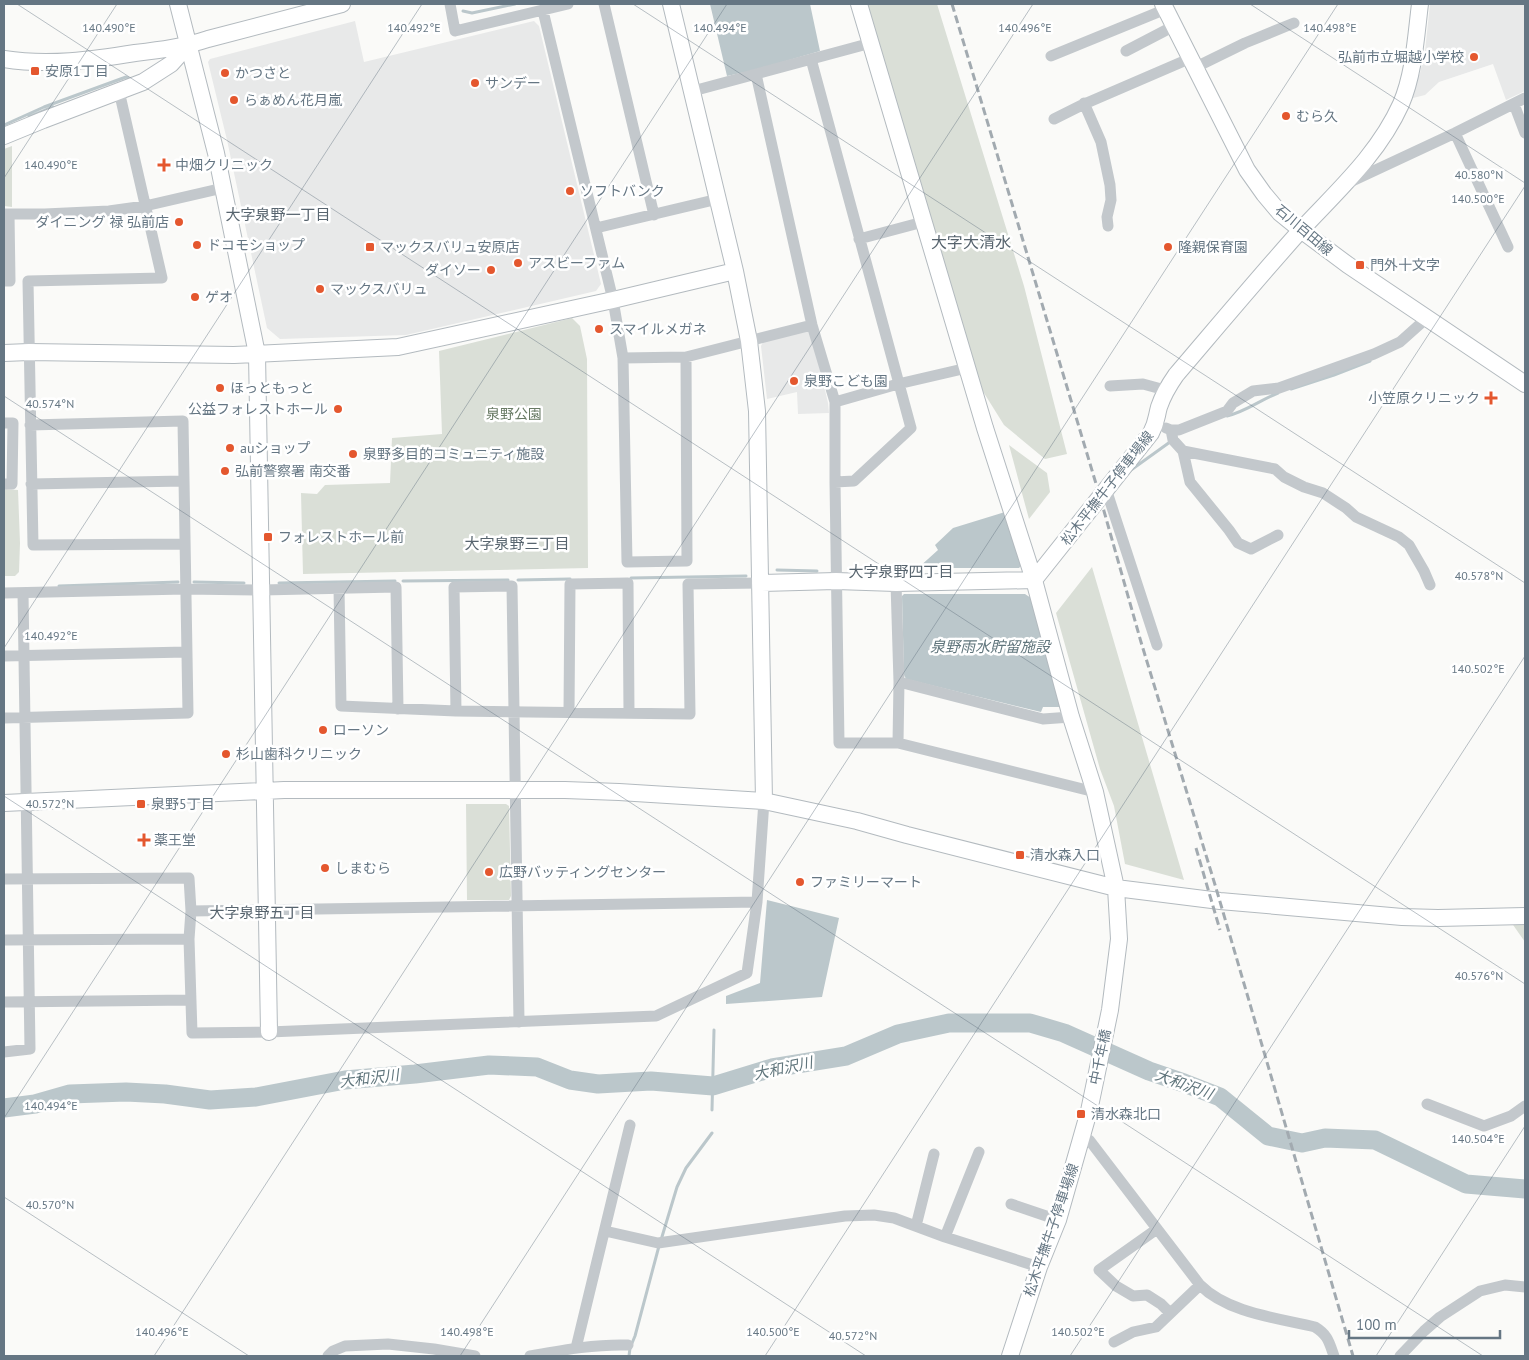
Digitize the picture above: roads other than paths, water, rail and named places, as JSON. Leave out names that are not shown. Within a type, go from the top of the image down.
[{"type":"street","points":[[178,4],[216,153],[257,354],[269,1032]]},
{"type":"street","points":[[4,59],[45,62],[77,61],[188,46],[342,4]]},
{"type":"street","points":[[450,4],[455,31],[568,4]]},
{"type":"street","points":[[604,4],[654,215]]},
{"type":"street","points":[[4,879],[189,878],[192,1033],[269,1032],[656,1016],[747,973],[757,902],[764,801],[757,411],[750,341],[671,4]]},
{"type":"street","points":[[859,4],[967,368],[1034,580],[1071,717],[1095,792],[1116,888]]},
{"type":"street","name":"松木平撫牛子停車場線","points":[[1034,580],[1151,433],[1164,427],[1159,406],[1165,390],[1176,375],[1301,230],[1363,164],[1401,103],[1415,47],[1420,4]]},
{"type":"street","points":[[1051,56],[1067,45],[1164,7]]},
{"type":"street","name":"石川百田線","points":[[1164,7],[1247,170],[1280,212],[1348,265],[1525,383]]},
{"type":"street","points":[[543,11],[613,300],[623,358],[627,562],[687,561],[686,357]]},
{"type":"street","points":[[1054,119],[1084,103],[1294,23]]},
{"type":"street","points":[[1126,51],[1174,26]]},
{"type":"street","points":[[692,91],[871,43]]},
{"type":"street","points":[[4,136],[143,82],[166,67],[188,46]]},
{"type":"street","points":[[811,59],[911,428],[854,481],[834,482]]},
{"type":"street","points":[[756,74],[812,325],[835,402],[834,482],[838,743],[898,743],[1095,792]]},
{"type":"street","points":[[120,91],[162,278],[28,281],[33,545],[184,544]]},
{"type":"street","points":[[1346,184],[1525,98]]},
{"type":"street","points":[[1084,103],[1102,142],[1110,185],[1111,200],[1107,217],[1108,226]]},
{"type":"street","points":[[1514,104],[1525,133]]},
{"type":"street","points":[[1455,133],[1508,247]]},
{"type":"street","points":[[4,281],[10,281],[6,214],[109,211],[146,206],[223,188]]},
{"type":"street","points":[[596,228],[718,199]]},
{"type":"street","points":[[859,239],[923,222]]},
{"type":"street","points":[[4,353],[234,355],[398,347],[735,271]]},
{"type":"street","points":[[1164,427],[1179,430],[1227,411],[1233,403],[1253,391],[1279,388],[1374,354],[1400,342],[1428,318]]},
{"type":"street","points":[[623,358],[686,357],[812,325]]},
{"type":"street","points":[[835,402],[898,384],[967,368]]},
{"type":"street","points":[[1110,386],[1143,384],[1165,390]]},
{"type":"street","points":[[4,718],[188,713],[183,421],[30,425]]},
{"type":"street","points":[[4,423],[13,423],[12,484],[4,484]]},
{"type":"street","points":[[1164,427],[1183,451],[1190,482],[1230,530],[1238,543],[1251,550],[1278,536]]},
{"type":"street","points":[[1183,451],[1275,469],[1284,477],[1304,487],[1324,493],[1356,516],[1377,528],[1399,537],[1409,545],[1430,585]]},
{"type":"street","points":[[31,484],[183,481]]},
{"type":"street","points":[[1106,488],[1157,645]]},
{"type":"street","points":[[339,588],[341,706],[514,712],[690,714],[688,584],[1034,580]]},
{"type":"street","points":[[569,712],[570,584],[628,583],[629,714]]},
{"type":"street","points":[[896,583],[899,682],[898,743]]},
{"type":"street","points":[[456,710],[454,586],[512,586],[519,1022]]},
{"type":"street","points":[[4,593],[185,588],[262,590],[396,587],[398,709]]},
{"type":"street","points":[[4,1052],[30,1049],[23,593]]},
{"type":"street","points":[[4,656],[186,652]]},
{"type":"street","points":[[899,682],[1043,719],[1071,717]]},
{"type":"street","points":[[4,803],[264,790],[515,789],[619,792],[764,801],[857,821],[1116,888],[1220,901],[1402,917],[1525,916]]},
{"type":"street","name":"中千年橋","points":[[1090,1103],[1110,1010],[1119,939],[1116,888]]},
{"type":"street","points":[[190,911],[757,902]]},
{"type":"street","points":[[4,940],[189,939]]},
{"type":"street","points":[[4,1002],[191,1000]]},
{"type":"street","name":"松木平撫牛子停車場線","points":[[1010,1356],[1039,1267],[1058,1220],[1090,1103]]},
{"type":"street","points":[[1427,1104],[1484,1126],[1511,1116],[1525,1106]]},
{"type":"street","points":[[576,1348],[630,1125]]},
{"type":"street","points":[[1082,1135],[1090,1141],[1200,1284],[1209,1293],[1236,1308],[1315,1327],[1328,1338],[1334,1356]]},
{"type":"street","points":[[944,1236],[978,1152]]},
{"type":"street","points":[[916,1226],[934,1154]]},
{"type":"street","points":[[1011,1204],[1058,1220]]},
{"type":"street","points":[[605,1231],[661,1243],[845,1216],[874,1215],[894,1218],[1039,1267]]},
{"type":"street","points":[[1157,1229],[1099,1270],[1116,1286],[1133,1296],[1147,1295],[1161,1304],[1170,1313]]},
{"type":"street","points":[[1114,1342],[1134,1332],[1156,1327],[1200,1284]]},
{"type":"street","points":[[1400,1356],[1435,1322],[1480,1291],[1505,1286],[1525,1287]]},
{"type":"street","points":[[328,1356],[333,1351],[345,1346],[388,1344],[475,1356]]},
{"type":"street","points":[[530,1356],[608,1344],[628,1345]]},
{"type":"water","points":[[710,4],[810,4],[820,51],[727,76]]},
{"type":"water","points":[[1005,512],[1021,566],[1019,568],[918,568],[938,550],[935,545],[953,528]]},
{"type":"water","name":"泉野雨水貯留施設","points":[[904,594],[1025,594],[1031,598],[1062,707],[1043,707],[1041,712],[906,679],[904,675],[902,596]]},
{"type":"water","points":[[767,900],[839,918],[822,997],[726,1004],[726,996],[760,983]]},
{"type":"waterway","points":[[463,11],[472,13],[515,4]]},
{"type":"waterway","points":[[4,125],[44,107],[126,77],[128,78]]},
{"type":"waterway","points":[[29,117],[53,107]]},
{"type":"waterway","points":[[1291,389],[1370,361]]},
{"type":"waterway","points":[[1227,416],[1278,393]]},
{"type":"waterway","points":[[1131,470],[1170,442]]},
{"type":"waterway","points":[[777,570],[817,571]]},
{"type":"waterway","points":[[631,578],[746,576]]},
{"type":"waterway","points":[[518,580],[570,579]]},
{"type":"waterway","points":[[403,581],[508,580]]},
{"type":"waterway","points":[[279,583],[395,581]]},
{"type":"waterway","points":[[59,586],[178,582]]},
{"type":"waterway","points":[[194,582],[244,583]]},
{"type":"waterway","name":"大和沢川","points":[[4,1108],[35,1104],[70,1094],[126,1092],[165,1094],[210,1100],[256,1097],[345,1080],[489,1065],[537,1067],[570,1080],[598,1084],[651,1081],[713,1086],[772,1068],[846,1056],[898,1034],[949,1023],[1030,1023],[1064,1033],[1149,1071],[1220,1097],[1268,1136],[1302,1143],[1325,1138],[1375,1140],[1466,1184],[1525,1189]]},
{"type":"waterway","points":[[712,1110],[714,1030]]},
{"type":"waterway","points":[[661,1240],[677,1187],[686,1168],[712,1133]]},
{"type":"waterway","points":[[629,1356],[659,1246]]},
{"type":"railway","points":[[952,4],[1216,888],[1353,1356]]},
{"type":"railway","points":[[1196,848],[1220,930]]},
{"type":"place","name":"弘前市立堀越小学校","points":[[1474,57]]},
{"type":"place","name":"安原1丁目","points":[[35,71]]},
{"type":"place","name":"かつさと","points":[[225,73]]},
{"type":"place","name":"サンデー","points":[[475,83]]},
{"type":"place","name":"らぁめん花月嵐","points":[[234,100]]},
{"type":"place","name":"むら久","points":[[1286,116]]},
{"type":"place","name":"中畑クリニック","points":[[164,165]]},
{"type":"place","name":"ソフトバンク","points":[[570,191]]},
{"type":"place","name":"ダイニング 禄 弘前店","points":[[179,222]]},
{"type":"place","name":"ドコモショップ","points":[[197,245]]},
{"type":"place","name":"マックスバリュ安原店","points":[[370,247]]},
{"type":"place","name":"隆親保育園","points":[[1168,247]]},
{"type":"place","name":"アスビーファム","points":[[518,263]]},
{"type":"place","name":"門外十文字","points":[[1360,265]]},
{"type":"place","name":"ダイソー","points":[[491,270]]},
{"type":"place","name":"マックスバリュ","points":[[320,289]]},
{"type":"place","name":"ゲオ","points":[[195,297]]},
{"type":"place","name":"スマイルメガネ","points":[[599,329]]},
{"type":"place","name":"泉野こども園","points":[[794,381]]},
{"type":"place","name":"ほっともっと","points":[[220,388]]},
{"type":"place","name":"小笠原クリニック","points":[[1491,398]]},
{"type":"place","name":"公益フォレストホール","points":[[338,409]]},
{"type":"place","name":"auショップ","points":[[230,448]]},
{"type":"place","name":"泉野多目的コミュニティ施設","points":[[353,454]]},
{"type":"place","name":"弘前警察署 南交番","points":[[225,471]]},
{"type":"place","name":"フォレストホール前","points":[[268,537]]},
{"type":"place","name":"ローソン","points":[[323,730]]},
{"type":"place","name":"杉山歯科クリニック","points":[[226,754]]},
{"type":"place","name":"泉野5丁目","points":[[141,804]]},
{"type":"place","name":"薬王堂","points":[[144,840]]},
{"type":"place","name":"清水森入口","points":[[1020,855]]},
{"type":"place","name":"しまむら","points":[[325,868]]},
{"type":"place","name":"広野バッティングセンター","points":[[489,872]]},
{"type":"place","name":"ファミリーマート","points":[[800,882]]},
{"type":"place","name":"清水森北口","points":[[1081,1114]]},
{"type":"district","name":"大字泉野一丁目","points":[[278,214]]},
{"type":"district","name":"大字大清水","points":[[971,242]]},
{"type":"district","name":"大字泉野三丁目","points":[[517,543]]},
{"type":"district","name":"大字泉野四丁目","points":[[901,571]]},
{"type":"district","name":"大字泉野五丁目","points":[[262,912]]},
{"type":"park label","name":"泉野公園","points":[[514,414]]}]
